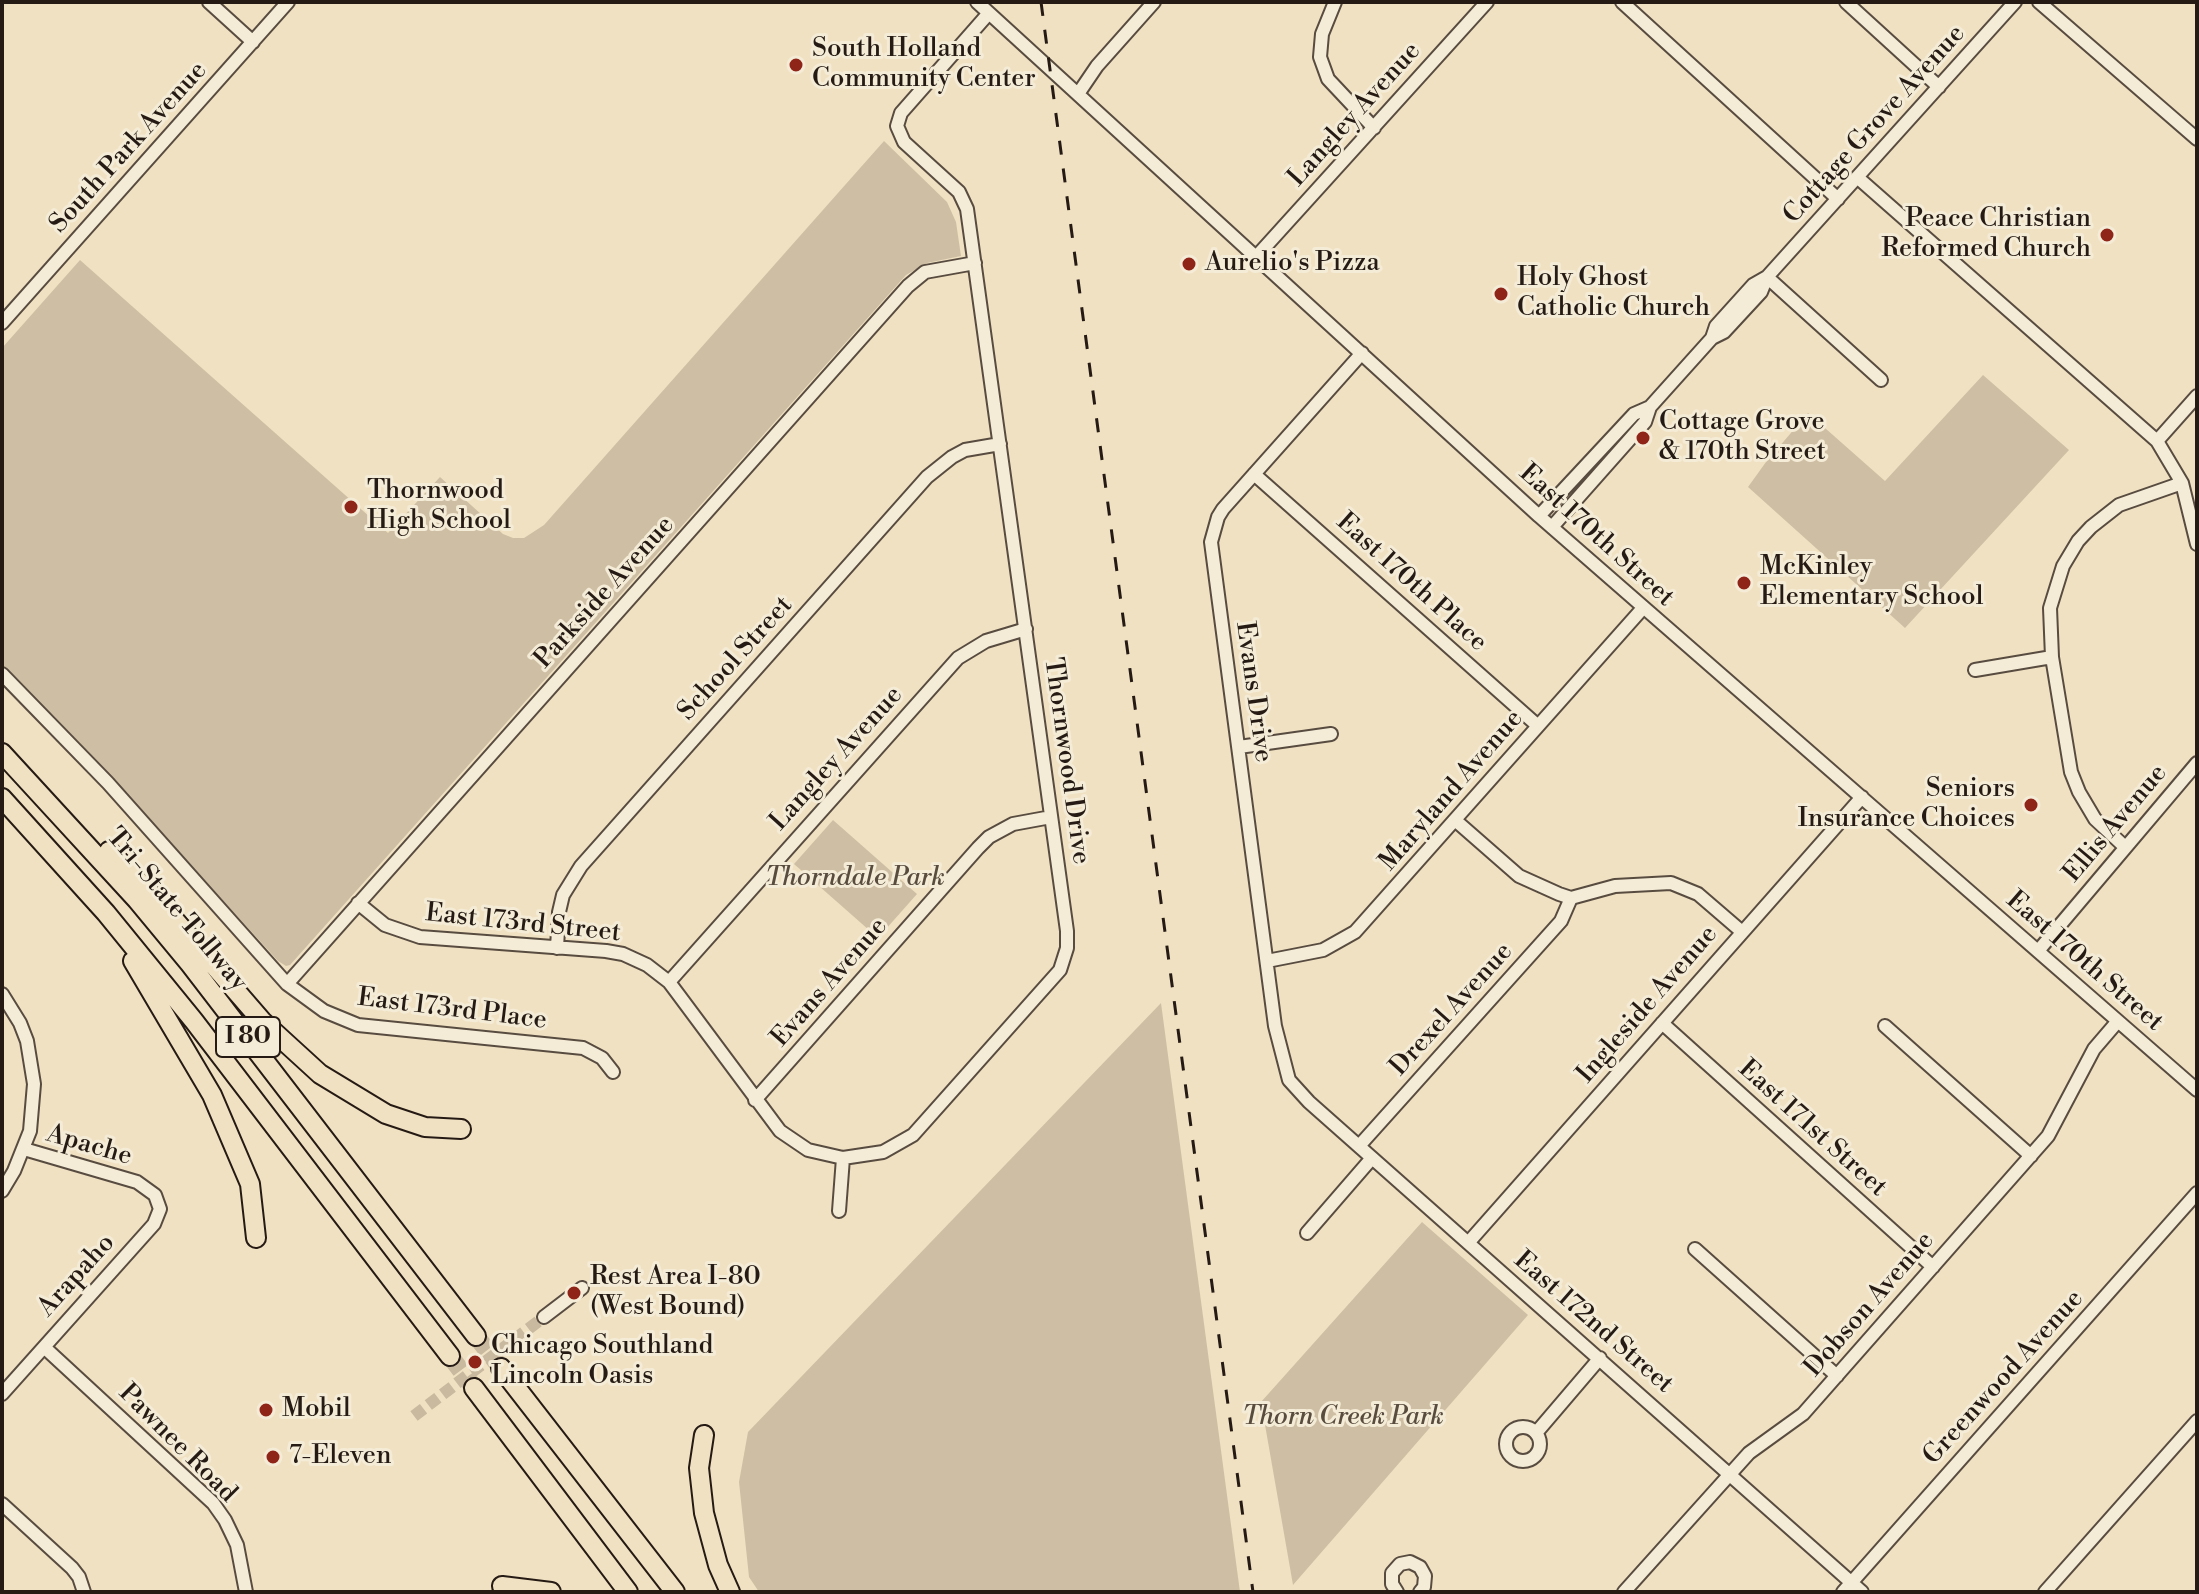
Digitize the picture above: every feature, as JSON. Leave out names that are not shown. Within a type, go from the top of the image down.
[{"type":"highway","name":"Tri-State Tollway","points":[[2,753],[137,900],[190,964],[476,1336]]},
{"type":"highway","points":[[43,797],[89,832],[159,902],[262,1021],[320,1074],[386,1114],[425,1127],[461,1129]]},
{"type":"highway","name":"I 80","points":[[2,798],[106,913],[194,1021],[450,1356]]},
{"type":"highway","points":[[106,913],[212,1095],[250,1184],[256,1238]]},
{"type":"highway","points":[[501,1368],[675,1592]]},
{"type":"highway","points":[[474,1388],[628,1592]]},
{"type":"highway","points":[[704,1435],[699,1468],[704,1513],[718,1565],[730,1592]]},
{"type":"highway","points":[[502,1586],[551,1592]]},
{"type":"street","points":[[209,2],[253,42]]},
{"type":"street","name":"South Park Avenue","points":[[2,322],[288,2]]},
{"type":"street","name":"East 170th Street","points":[[977,2],[1539,516],[2197,1090]]},
{"type":"street","points":[[1078,94],[1097,66],[1154,2]]},
{"type":"street","points":[[1335,2],[1322,34],[1320,57],[1328,79],[1374,128]]},
{"type":"street","name":"Langley Avenue","points":[[1256,257],[1487,2]]},
{"type":"street","points":[[1622,2],[1838,199]]},
{"type":"street","points":[[1846,2],[1939,87]]},
{"type":"street","name":"Cottage Grove Avenue","points":[[1552,527],[1645,422],[1650,407],[1712,338],[1724,332],[1761,292],[1767,277],[2015,2]]},
{"type":"street","points":[[2039,2],[2197,139]]},
{"type":"street","points":[[975,263],[964,200],[904,142],[899,135],[897,119],[989,13]]},
{"type":"street","points":[[1857,177],[2157,441],[2182,483],[2197,544]]},
{"type":"street","name":"Thornwood Drive","points":[[843,1158],[883,1152],[913,1135],[1060,970],[1066,955],[1067,941],[1051,817],[975,263]]},
{"type":"street","name":"Parkside Avenue","points":[[287,984],[908,286],[925,272],[975,263]]},
{"type":"street","points":[[1767,277],[1881,380]]},
{"type":"street","name":"Evans Drive","points":[[1294,1087],[1282,1059],[1267,961],[1211,542],[1218,517],[1362,353]]},
{"type":"street","points":[[2157,441],[2197,396]]},
{"type":"street","name":"Cottage Grove Avenue","points":[[1539,516],[1634,414],[1650,407]]},
{"type":"street","name":"School Street","points":[[557,948],[563,895],[581,866],[927,477],[965,450],[1000,444]]},
{"type":"street","name":"East 170th Place","points":[[1254,474],[1538,726]]},
{"type":"street","points":[[2125,847],[2095,819],[2075,782],[2068,758],[2052,657],[2049,628],[2052,597],[2063,566],[2091,527],[2119,505],[2182,483]]},
{"type":"street","name":"Maryland Avenue","points":[[1267,961],[1323,950],[1345,940],[1365,922],[1643,608]]},
{"type":"street","name":"Langley Avenue","points":[[669,982],[958,658],[986,641],[1026,629]]},
{"type":"street","points":[[1975,670],[2052,657]]},
{"type":"street","points":[[2,674],[108,783],[287,984]]},
{"type":"street","points":[[1239,747],[1331,734]]},
{"type":"street","name":"Ellis Avenue","points":[[2038,951],[2197,763]]},
{"type":"street","name":"Ingleside Avenue","points":[[1468,1243],[1862,797]]},
{"type":"street","name":"Evans Avenue","points":[[755,1100],[989,837],[1013,824],[1051,817]]},
{"type":"street","points":[[1455,820],[1519,876],[1571,898],[1615,886],[1671,883],[1698,894],[1741,931]]},
{"type":"street","name":"Drexel Avenue","points":[[1359,1146],[1561,921],[1571,898]]},
{"type":"street","name":"East 173rd Street","points":[[358,903],[385,925],[420,937],[623,954],[647,965],[669,982],[780,1131],[798,1145],[843,1158]]},
{"type":"street","name":"East 173rd Place","points":[[287,984],[324,1011],[358,1025],[583,1048],[602,1058],[613,1072]]},
{"type":"street","points":[[2,994],[20,1023],[32,1061],[34,1107],[24,1149],[2,1191]]},
{"type":"street","name":"Dobson Avenue","points":[[1624,1592],[1757,1446],[1792,1424],[1837,1376],[2031,1156],[2054,1128],[2094,1049],[2118,1021]]},
{"type":"street","name":"East 171st Street","points":[[1662,1023],[1933,1267]]},
{"type":"street","points":[[1885,1026],[2031,1156]]},
{"type":"street","name":"East 172nd Street","points":[[1294,1087],[1730,1474],[1847,1587],[1862,1592]]},
{"type":"street","name":"Apache","points":[[24,1149],[122,1177],[148,1188],[159,1202],[154,1224]]},
{"type":"street","points":[[839,1211],[843,1158]]},
{"type":"street","points":[[1307,1233],[1372,1158]]},
{"type":"street","name":"Greenwood Avenue","points":[[1847,1587],[2197,1193]]},
{"type":"street","name":"Arapaho","points":[[2,1394],[154,1224]]},
{"type":"street","points":[[1695,1249],[1837,1376]]},
{"type":"street","points":[[544,1317],[582,1288]]},
{"type":"street","name":"Pawnee Road","points":[[44,1347],[213,1503],[237,1545],[246,1592]]},
{"type":"street","points":[[1536,1433],[1600,1358]]},
{"type":"street","points":[[2045,1592],[2197,1421]]},
{"type":"street","points":[[2,1504],[72,1568],[84,1592]]},
{"type":"street","points":[[1397,1592],[1392,1584],[1392,1573],[1400,1564],[1410,1562],[1424,1571],[1425,1582],[1421,1592]]},
{"type":"green space","points":[[884,141],[947,202],[956,222],[961,256],[927,263],[906,275],[290,965],[278,961],[80,743],[2,666],[2,348],[80,260],[388,533],[440,477],[503,534],[524,538],[544,525]]},
{"type":"green space","points":[[1983,375],[2069,450],[1905,628],[1748,487],[1808,413],[1885,481]]},
{"type":"green space","name":"Thorndale Park","points":[[833,820],[917,894],[878,938],[794,864]]},
{"type":"green space","points":[[1161,1003],[1240,1592],[759,1592],[749,1577],[739,1482],[748,1432]]},
{"type":"green space","name":"Thorn Creek Park","points":[[1422,1222],[1528,1315],[1293,1585],[1261,1402]]},
{"type":"tunnel","points":[[414,1416],[544,1317]]},
{"type":"tunnel","points":[[476,1336],[501,1368]]},
{"type":"tunnel","points":[[450,1356],[474,1388]]},
{"type":"railway","points":[[1041,2],[1253,1592]]},
{"type":"place","name":"South Holland Community Center","points":[[796,65]]},
{"type":"place","name":"Peace Christian Reformed Church","points":[[2107,235]]},
{"type":"place","name":"Aurelio's Pizza","points":[[1189,264]]},
{"type":"place","name":"Holy Ghost Catholic Church","points":[[1501,294]]},
{"type":"place","name":"Cottage Grove & 170th Street","points":[[1643,438]]},
{"type":"place","name":"Thornwood High School","points":[[351,507]]},
{"type":"place","name":"McKinley Elementary School","points":[[1744,583]]},
{"type":"place","name":"Seniors Insurance Choices","points":[[2031,805]]},
{"type":"place","name":"Rest Area I-80 (West Bound)","points":[[574,1293]]},
{"type":"place","name":"Chicago Southland Lincoln Oasis","points":[[475,1362]]},
{"type":"place","name":"Mobil","points":[[266,1410]]},
{"type":"place","name":"7-Eleven","points":[[273,1457]]}]
